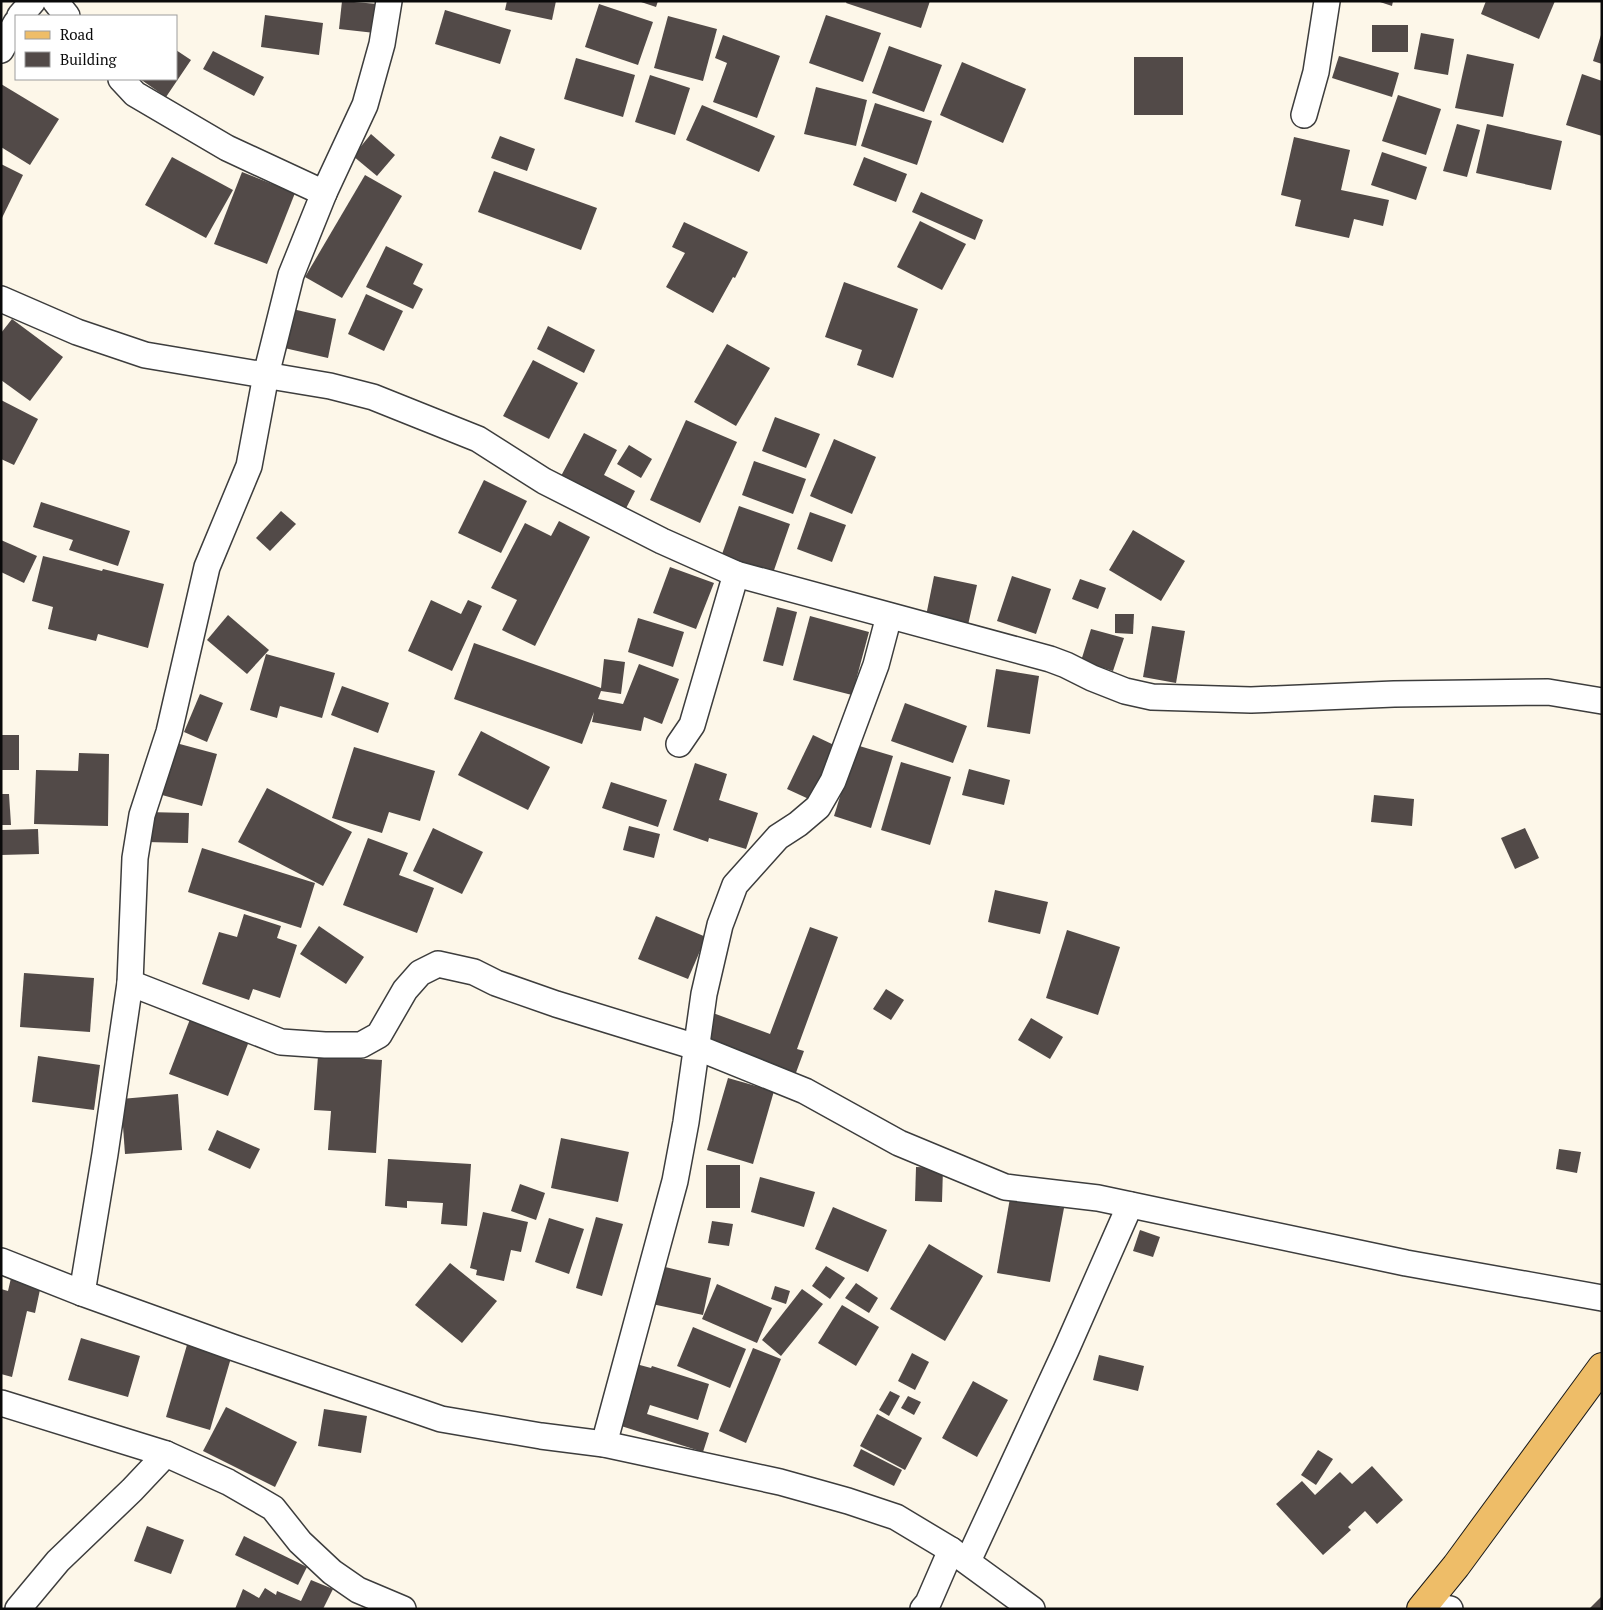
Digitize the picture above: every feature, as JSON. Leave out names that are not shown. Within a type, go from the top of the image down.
[{"type":"main road","points":[[1432,1607],[1456,1566],[1602,1367]]},
{"type":"street","points":[[21,15],[33,1]]},
{"type":"street","points":[[55,1],[66,15]]},
{"type":"street","points":[[82,1293],[107,1145],[130,982],[136,858],[142,815],[169,732],[207,567],[249,466],[266,375],[291,275],[324,193],[365,105],[382,44],[389,1]]},
{"type":"street","points":[[1304,115],[1316,72],[1328,1]]},
{"type":"street","points":[[1,50],[15,25]]},
{"type":"street","points":[[122,80],[135,94],[226,148],[324,193]]},
{"type":"street","points":[[1,299],[76,332],[145,355],[330,386],[374,397],[478,439],[544,481],[662,541],[736,574],[1050,659],[1125,691],[1152,697],[1251,700],[1433,692],[1548,692],[1602,701]]},
{"type":"street","points":[[679,744],[692,725],[736,574]]},
{"type":"street","points":[[604,1444],[675,1181],[686,1122],[704,994],[720,924],[735,885],[778,837],[798,824],[818,807],[833,781],[876,665],[889,616]]},
{"type":"street","points":[[130,982],[281,1042],[360,1045],[379,1035],[405,990],[420,973],[438,964],[474,972],[556,1004],[696,1047],[805,1091],[899,1142],[1005,1186],[1098,1198],[1406,1263],[1602,1298]]},
{"type":"street","points":[[924,1609],[960,1555],[1066,1350],[1130,1205]]},
{"type":"street","points":[[1,1261],[82,1293],[356,1388],[404,1408],[441,1419],[541,1436],[604,1444],[780,1482],[896,1517],[960,1555],[1032,1609]]},
{"type":"street","points":[[1,1403],[166,1454],[228,1482],[273,1508],[300,1542],[332,1572],[358,1590],[404,1609]]},
{"type":"street","points":[[18,1609],[58,1561],[132,1490],[166,1454]]},
{"type":"building","points":[[342,1],[378,4],[375,33],[339,29]]},
{"type":"building","points":[[507,1],[556,1],[552,20],[505,10]]},
{"type":"building","points":[[638,1],[658,1],[656,7]]},
{"type":"building","points":[[847,1],[930,1],[921,28],[846,3]]},
{"type":"building","points":[[1377,1],[1393,1],[1392,6]]},
{"type":"building","points":[[1486,1],[1555,1],[1539,39],[1481,14]]},
{"type":"building","points":[[599,4],[653,22],[638,65],[585,47]]},
{"type":"building","points":[[445,10],[511,30],[500,64],[435,44]]},
{"type":"building","points":[[265,15],[323,23],[319,55],[261,47]]},
{"type":"building","points":[[826,15],[881,33],[863,82],[809,63]]},
{"type":"building","points":[[668,16],[717,29],[703,81],[654,68]]},
{"type":"building","points":[[1372,25],[1408,25],[1408,52],[1372,52]]},
{"type":"building","points":[[1421,33],[1454,39],[1448,75],[1414,69]]},
{"type":"building","points":[[723,35],[780,56],[757,118],[713,102],[727,63],[715,58]]},
{"type":"building","points":[[1602,35],[1602,64],[1593,61]]},
{"type":"building","points":[[889,46],[942,65],[924,112],[872,93]]},
{"type":"building","points":[[178,51],[191,60],[178,79]]},
{"type":"building","points":[[213,51],[264,77],[254,96],[203,69]]},
{"type":"building","points":[[1467,54],[1514,64],[1503,117],[1455,108]]},
{"type":"building","points":[[1339,56],[1399,73],[1392,97],[1332,78]]},
{"type":"building","points":[[1134,57],[1183,57],[1183,115],[1134,115]]},
{"type":"building","points":[[576,58],[635,75],[623,117],[564,99]]},
{"type":"building","points":[[962,62],[1026,89],[1003,143],[940,115]]},
{"type":"building","points":[[1582,74],[1602,81],[1602,136],[1566,125]]},
{"type":"building","points":[[650,75],[690,88],[675,135],[635,122]]},
{"type":"building","points":[[141,80],[177,80],[166,97]]},
{"type":"building","points":[[1,84],[59,119],[30,165],[1,147]]},
{"type":"building","points":[[816,87],[867,100],[856,146],[804,134]]},
{"type":"building","points":[[1398,95],[1441,109],[1426,155],[1382,141]]},
{"type":"building","points":[[875,103],[932,121],[917,165],[861,146]]},
{"type":"building","points":[[702,105],[775,136],[759,172],[686,140]]},
{"type":"building","points":[[1457,124],[1480,130],[1467,177],[1443,171]]},
{"type":"building","points":[[1487,124],[1562,141],[1551,190],[1476,173]]},
{"type":"building","points":[[371,134],[395,155],[377,176],[353,156]]},
{"type":"building","points":[[500,136],[535,149],[527,171],[491,158]]},
{"type":"building","points":[[1294,137],[1350,150],[1341,190],[1389,200],[1383,226],[1354,219],[1349,238],[1295,226],[1301,200],[1281,195]]},
{"type":"building","points":[[1382,152],[1427,167],[1416,200],[1371,185]]},
{"type":"building","points":[[172,157],[233,190],[206,238],[145,205]]},
{"type":"building","points":[[864,157],[907,174],[896,202],[853,185]]},
{"type":"building","points":[[1,164],[23,175],[1,220]]},
{"type":"building","points":[[494,171],[597,208],[581,250],[478,212]]},
{"type":"building","points":[[242,172],[295,193],[267,264],[214,244]]},
{"type":"building","points":[[365,175],[402,196],[342,298],[305,277]]},
{"type":"building","points":[[921,192],[983,220],[975,240],[912,212]]},
{"type":"building","points":[[920,221],[966,244],[942,290],[897,267]]},
{"type":"building","points":[[684,222],[748,252],[735,278],[733,277],[713,313],[666,287],[685,253],[672,247]]},
{"type":"building","points":[[386,246],[423,264],[413,284],[423,289],[413,309],[366,287]]},
{"type":"building","points":[[844,282],[918,309],[893,378],[857,365],[862,350],[825,337]]},
{"type":"building","points":[[366,294],[403,311],[384,351],[348,334]]},
{"type":"building","points":[[288,308],[336,319],[328,358],[280,347]]},
{"type":"building","points":[[12,319],[63,357],[30,401],[1,380],[1,333]]},
{"type":"building","points":[[548,326],[595,350],[584,373],[537,349]]},
{"type":"building","points":[[727,344],[770,368],[736,426],[694,402]]},
{"type":"building","points":[[533,360],[578,383],[549,439],[503,416]]},
{"type":"building","points":[[1,400],[38,419],[14,465],[1,459]]},
{"type":"building","points":[[775,417],[820,434],[806,468],[762,451]]},
{"type":"building","points":[[686,420],[737,442],[700,523],[650,500]]},
{"type":"building","points":[[584,433],[617,450],[604,475],[635,491],[621,518],[561,476]]},
{"type":"building","points":[[834,439],[876,457],[852,514],[810,496]]},
{"type":"building","points":[[629,445],[652,459],[641,478],[617,464]]},
{"type":"building","points":[[754,461],[806,479],[793,514],[742,495]]},
{"type":"building","points":[[484,480],[527,501],[501,553],[458,533]]},
{"type":"building","points":[[41,502],[130,531],[118,566],[69,550],[73,540],[33,527]]},
{"type":"building","points":[[739,506],[790,524],[772,576],[721,557]]},
{"type":"building","points":[[281,511],[296,524],[270,551],[256,538]]},
{"type":"building","points":[[810,512],[846,525],[832,562],[797,549]]},
{"type":"building","points":[[559,521],[590,537],[535,646],[502,630],[517,600],[491,588],[525,523],[551,536]]},
{"type":"building","points":[[1133,530],[1185,561],[1161,601],[1109,570]]},
{"type":"building","points":[[1,540],[37,556],[24,583],[1,572]]},
{"type":"building","points":[[43,556],[164,584],[148,648],[98,634],[96,641],[48,629],[53,607],[32,601]]},
{"type":"building","points":[[670,567],[714,583],[696,629],[653,613]]},
{"type":"building","points":[[934,576],[977,585],[968,625],[926,616]]},
{"type":"building","points":[[1012,576],[1051,589],[1036,634],[997,621]]},
{"type":"building","points":[[1080,579],[1106,588],[1098,609],[1072,599]]},
{"type":"building","points":[[431,600],[461,614],[468,600],[482,606],[452,671],[408,651]]},
{"type":"building","points":[[777,607],[797,612],[783,666],[763,661]]},
{"type":"building","points":[[1115,614],[1134,614],[1133,634],[1115,633]]},
{"type":"building","points":[[228,615],[269,650],[247,674],[207,640]]},
{"type":"building","points":[[810,616],[869,632],[852,695],[793,680]]},
{"type":"building","points":[[638,618],[684,632],[673,667],[628,652]]},
{"type":"building","points":[[1152,626],[1185,631],[1176,683],[1143,677]]},
{"type":"building","points":[[1091,629],[1124,638],[1113,671],[1081,661]]},
{"type":"building","points":[[474,643],[601,688],[604,659],[625,662],[621,694],[601,691],[598,699],[623,704],[639,664],[679,679],[662,724],[644,717],[641,731],[592,722],[594,712],[582,744],[454,699]]},
{"type":"building","points":[[266,654],[335,673],[322,718],[280,706],[277,718],[250,710]]},
{"type":"building","points":[[996,669],[1039,676],[1030,734],[987,727]]},
{"type":"building","points":[[342,686],[389,703],[378,733],[331,715]]},
{"type":"building","points":[[200,694],[223,703],[207,742],[184,732]]},
{"type":"building","points":[[905,703],[967,726],[953,763],[891,741]]},
{"type":"building","points":[[481,731],[550,767],[528,810],[458,775]]},
{"type":"building","points":[[1,735],[19,735],[19,770],[1,770]]},
{"type":"building","points":[[813,735],[836,746],[811,800],[787,789]]},
{"type":"building","points":[[176,743],[217,754],[202,806],[162,795]]},
{"type":"building","points":[[856,745],[893,756],[871,828],[834,816]]},
{"type":"building","points":[[354,747],[435,771],[420,821],[389,812],[382,833],[332,818]]},
{"type":"building","points":[[79,753],[109,754],[108,826],[34,824],[36,770],[78,771]]},
{"type":"building","points":[[901,762],[951,777],[930,845],[881,830]]},
{"type":"building","points":[[695,763],[727,774],[719,800],[758,813],[746,849],[709,838],[708,842],[673,830]]},
{"type":"building","points":[[969,769],[1010,780],[1004,805],[962,795]]},
{"type":"building","points":[[611,782],[667,800],[658,827],[602,808]]},
{"type":"building","points":[[267,788],[352,832],[323,886],[238,842]]},
{"type":"building","points":[[1,794],[9,794],[11,825],[1,825]]},
{"type":"building","points":[[1374,795],[1414,799],[1412,826],[1371,822]]},
{"type":"building","points":[[147,812],[189,813],[188,843],[146,842]]},
{"type":"building","points":[[629,826],[660,834],[654,858],[623,850]]},
{"type":"building","points":[[433,828],[483,852],[462,894],[413,871]]},
{"type":"building","points":[[1525,828],[1539,858],[1515,869],[1501,838]]},
{"type":"building","points":[[38,829],[39,854],[1,855],[1,830]]},
{"type":"building","points":[[368,838],[408,853],[399,875],[434,888],[417,933],[343,905]]},
{"type":"building","points":[[202,848],[315,883],[301,928],[188,892]]},
{"type":"building","points":[[995,890],[1048,902],[1040,934],[988,922]]},
{"type":"building","points":[[244,914],[281,926],[277,938],[297,945],[280,998],[253,989],[249,1000],[202,984],[219,932],[237,937]]},
{"type":"building","points":[[656,916],[706,937],[688,979],[638,959]]},
{"type":"building","points":[[319,926],[364,957],[346,984],[300,954]]},
{"type":"building","points":[[810,927],[838,937],[797,1049],[804,1051],[794,1078],[702,1044],[713,1013],[770,1034]]},
{"type":"building","points":[[1067,930],[1120,947],[1098,1015],[1046,998]]},
{"type":"building","points":[[24,973],[94,978],[90,1032],[20,1027]]},
{"type":"building","points":[[886,989],[904,1000],[891,1020],[873,1009]]},
{"type":"building","points":[[192,1014],[251,1036],[228,1096],[169,1074]]},
{"type":"building","points":[[1031,1018],[1063,1037],[1050,1059],[1018,1040]]},
{"type":"building","points":[[38,1056],[100,1065],[94,1110],[32,1102]]},
{"type":"building","points":[[318,1056],[382,1060],[376,1153],[328,1150],[331,1111],[314,1110]]},
{"type":"building","points":[[728,1078],[774,1091],[753,1164],[707,1150]]},
{"type":"building","points":[[178,1094],[182,1150],[125,1154],[121,1099]]},
{"type":"building","points":[[217,1130],[260,1149],[250,1169],[208,1150]]},
{"type":"building","points":[[561,1138],[629,1152],[618,1202],[551,1188]]},
{"type":"building","points":[[1559,1149],[1581,1152],[1577,1173],[1556,1169]]},
{"type":"building","points":[[388,1159],[471,1164],[467,1226],[441,1224],[443,1203],[407,1201],[407,1208],[385,1206]]},
{"type":"building","points":[[706,1165],[740,1165],[740,1208],[706,1208]]},
{"type":"building","points":[[916,1167],[943,1168],[942,1202],[915,1201]]},
{"type":"building","points":[[760,1177],[815,1192],[804,1227],[751,1212]]},
{"type":"building","points":[[520,1184],[545,1193],[536,1220],[511,1211]]},
{"type":"building","points":[[1010,1198],[1064,1208],[1050,1282],[997,1273]]},
{"type":"building","points":[[833,1207],[887,1230],[868,1272],[815,1249]]},
{"type":"building","points":[[483,1212],[528,1222],[521,1252],[511,1250],[504,1281],[476,1275],[477,1270],[470,1268]]},
{"type":"building","points":[[596,1217],[623,1224],[602,1296],[576,1288]]},
{"type":"building","points":[[549,1218],[584,1229],[569,1274],[535,1262]]},
{"type":"building","points":[[712,1221],[733,1224],[729,1246],[708,1243]]},
{"type":"building","points":[[1140,1230],[1160,1237],[1153,1257],[1133,1251]]},
{"type":"building","points":[[929,1244],[983,1276],[945,1341],[890,1309]]},
{"type":"building","points":[[450,1263],[497,1301],[462,1343],[415,1305]]},
{"type":"building","points":[[661,1266],[711,1278],[703,1315],[652,1304]]},
{"type":"building","points":[[826,1266],[845,1278],[830,1299],[812,1286]]},
{"type":"building","points":[[11,1278],[41,1285],[35,1313],[27,1311],[12,1377],[1,1374],[1,1289],[8,1291]]},
{"type":"building","points":[[856,1283],[878,1298],[869,1313],[845,1298]]},
{"type":"building","points":[[717,1284],[772,1308],[757,1343],[702,1319]]},
{"type":"building","points":[[775,1286],[790,1291],[786,1304],[771,1299]]},
{"type":"building","points":[[802,1289],[823,1304],[781,1356],[762,1340]]},
{"type":"building","points":[[842,1305],[879,1327],[856,1366],[818,1343]]},
{"type":"building","points":[[693,1327],[746,1349],[730,1388],[677,1366]]},
{"type":"building","points":[[81,1338],[140,1356],[128,1397],[68,1380]]},
{"type":"building","points":[[189,1338],[233,1351],[210,1430],[166,1417]]},
{"type":"building","points":[[753,1348],[781,1359],[746,1443],[719,1431]]},
{"type":"building","points":[[912,1353],[929,1362],[915,1390],[898,1381]]},
{"type":"building","points":[[1099,1355],[1144,1366],[1138,1391],[1093,1380]]},
{"type":"building","points":[[636,1364],[651,1368],[652,1366],[709,1384],[698,1420],[650,1405],[647,1414],[709,1433],[703,1452],[618,1425]]},
{"type":"building","points":[[973,1381],[1008,1400],[977,1457],[942,1438]]},
{"type":"building","points":[[890,1391],[900,1396],[889,1416],[879,1410]]},
{"type":"building","points":[[908,1396],[921,1402],[914,1415],[901,1408]]},
{"type":"building","points":[[226,1407],[297,1442],[275,1487],[203,1451]]},
{"type":"building","points":[[324,1409],[367,1416],[361,1453],[318,1446]]},
{"type":"building","points":[[877,1414],[922,1438],[905,1470],[860,1446]]},
{"type":"building","points":[[861,1449],[902,1470],[894,1486],[853,1466]]},
{"type":"building","points":[[1318,1450],[1333,1459],[1316,1485],[1301,1475]]},
{"type":"building","points":[[1372,1466],[1403,1500],[1377,1524],[1365,1511],[1348,1527],[1351,1530],[1323,1555],[1276,1504],[1302,1481],[1315,1495],[1340,1472],[1352,1484]]},
{"type":"building","points":[[147,1526],[184,1540],[171,1574],[134,1561]]},
{"type":"building","points":[[244,1536],[307,1567],[298,1585],[235,1555]]},
{"type":"building","points":[[311,1580],[333,1589],[323,1609],[235,1609],[243,1589],[259,1598],[265,1588],[276,1595],[277,1591],[301,1601]]},
{"type":"building","points":[[1602,1596],[1602,1609],[1589,1609]]}]
